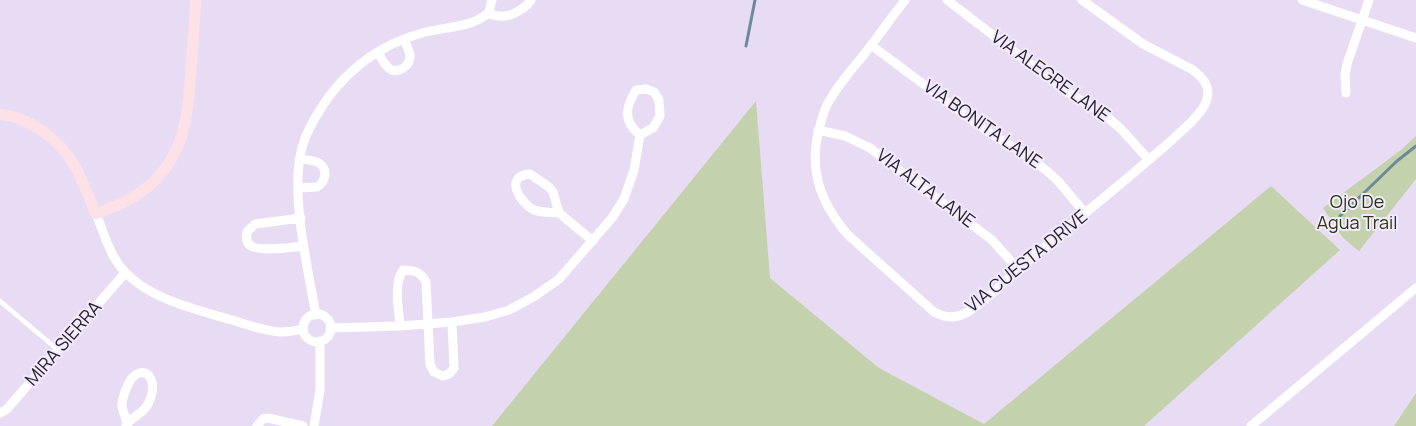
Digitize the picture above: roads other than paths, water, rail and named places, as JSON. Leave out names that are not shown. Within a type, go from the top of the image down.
[{"type":"street","points":[[96,214],[128,200],[150,184],[171,160],[178,147],[188,113],[196,0]]},
{"type":"street","points":[[488,14],[492,0]]},
{"type":"street","points":[[316,315],[304,246],[298,188],[299,159],[312,123],[333,91],[355,68],[378,52],[404,39],[422,33],[460,26],[488,14],[502,17],[510,16],[529,4],[531,0]]},
{"type":"street","name":"VIA CUESTA DRIVE","points":[[905,0],[830,98],[818,130],[814,162],[826,205],[848,235],[934,312],[948,318],[965,314],[1086,213],[1182,130],[1206,101],[1208,87],[1200,75],[1143,44],[1082,0]]},
{"type":"street","name":"VIA ALEGRE LANE","points":[[946,0],[1066,91],[1106,116],[1121,129],[1149,160]]},
{"type":"street","points":[[1302,0],[1416,38]]},
{"type":"street","points":[[1346,93],[1346,69],[1369,0]]},
{"type":"street","points":[[378,52],[388,68],[399,70],[404,68],[410,56],[404,39]]},
{"type":"street","name":"VIA BONITA LANE","points":[[871,45],[984,130],[1028,156],[1047,170],[1086,213]]},
{"type":"street","points":[[646,89],[654,92],[659,100],[660,116],[653,128],[640,135],[631,128],[627,116],[630,100],[636,90],[646,89]]},
{"type":"street","points":[[0,114],[22,119],[39,129],[54,141],[74,164],[116,260],[125,273],[133,279],[158,294],[196,310],[264,330],[289,332],[303,329]]},
{"type":"street","name":"VIA ALTA LANE","points":[[818,130],[846,136],[870,148],[992,240],[1018,269]]},
{"type":"street","points":[[330,328],[400,326],[485,317],[509,310],[535,296],[559,279],[612,218],[624,199],[634,170],[640,135]]},
{"type":"street","points":[[298,188],[317,187],[324,179],[325,173],[318,162],[299,159]]},
{"type":"street","points":[[558,213],[553,192],[549,187],[530,174],[518,179],[515,187],[516,192],[533,210],[558,213],[593,241]]},
{"type":"street","points":[[301,218],[255,224],[247,232],[246,238],[248,243],[257,249],[304,246]]},
{"type":"street","points":[[400,326],[398,284],[403,270],[411,270],[422,275],[426,282],[430,364],[434,372],[443,376],[449,374],[454,368],[452,322]]},
{"type":"street","name":"MIRA SIERRA","points":[[0,413],[7,409],[125,273]]},
{"type":"street","points":[[1256,424],[1416,288]]},
{"type":"street","points":[[316,315],[327,319],[330,328],[327,337],[315,342],[307,338],[303,329],[305,320],[309,316],[316,315]]},
{"type":"street","points":[[314,426],[320,390],[320,341]]},
{"type":"street","points":[[135,374],[149,375],[154,387],[148,405],[127,425],[122,405],[129,380],[135,374]]},
{"type":"street","points":[[257,426],[263,419],[268,418],[303,426]]},
{"type":"lane","points":[[0,301],[58,350]]},
{"type":"waterway","points":[[746,46],[755,0]]},
{"type":"waterway","points":[[1340,216],[1397,161],[1416,146]]},
{"type":"park label","name":"Ojo De Agua Trail","points":[[1357,213]]}]
